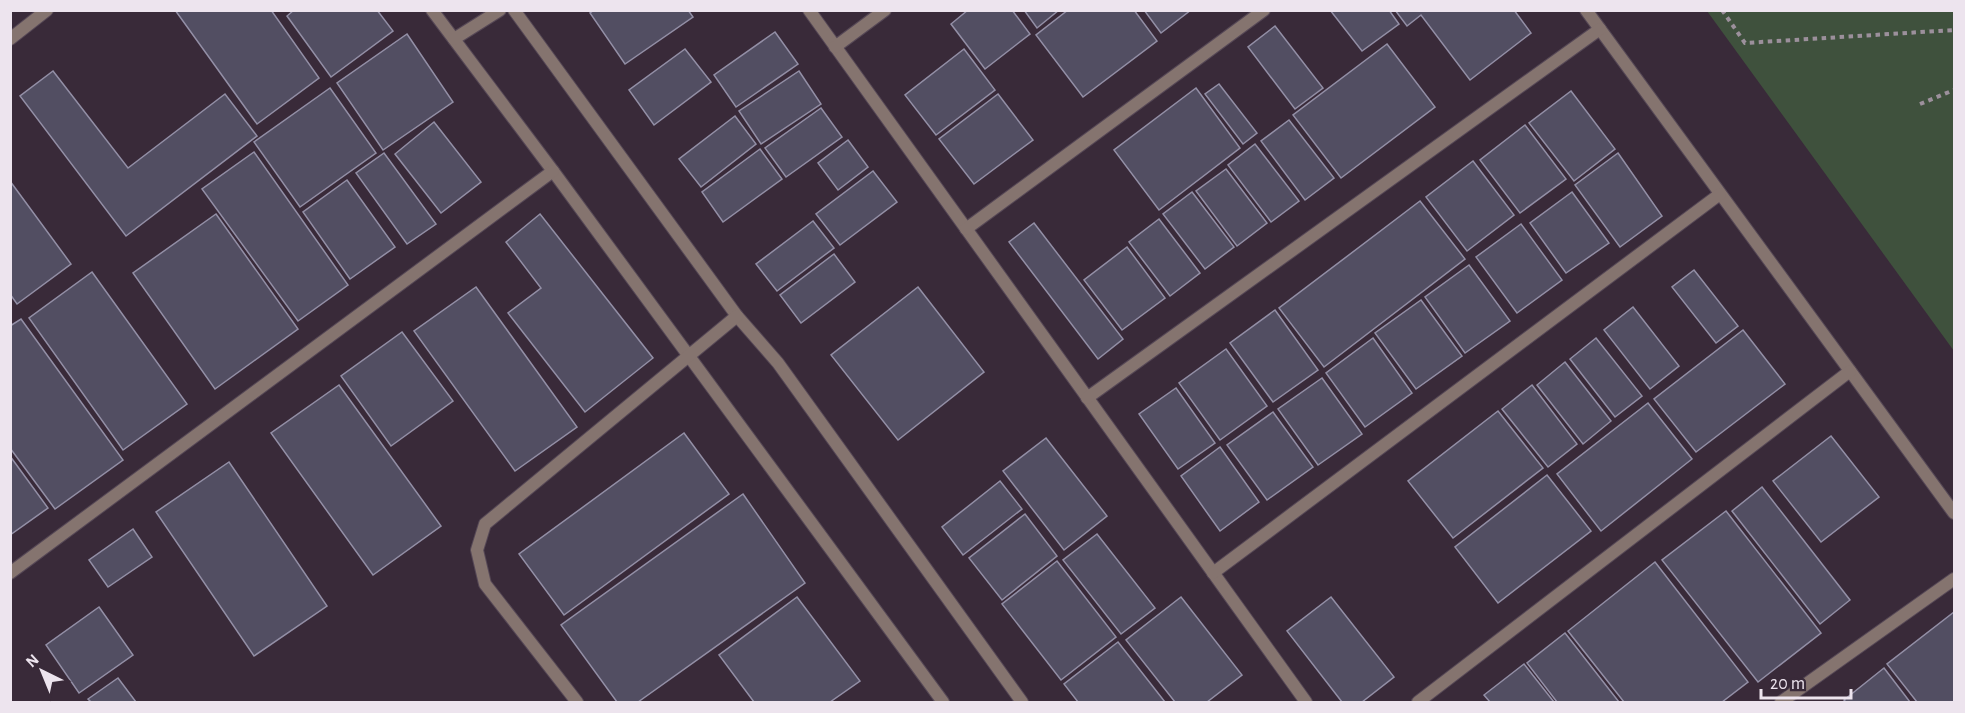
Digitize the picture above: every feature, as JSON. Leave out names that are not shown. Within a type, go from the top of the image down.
[{"type":"street","points":[[10,39],[47,10]]},
{"type":"street","points":[[432,10],[943,702]]},
{"type":"street","points":[[454,39],[500,10]]},
{"type":"street","points":[[514,10],[737,316],[778,363],[1022,702]]},
{"type":"street","points":[[808,10],[1306,702]]},
{"type":"street","points":[[835,47],[885,10]]},
{"type":"street","points":[[966,229],[1264,10]]},
{"type":"street","points":[[1586,10],[1954,513]]},
{"type":"street","points":[[1087,398],[1600,29]]},
{"type":"street","points":[[10,573],[553,171]]},
{"type":"street","points":[[1213,573],[1720,194]]},
{"type":"street","points":[[577,702],[485,584],[477,550],[485,525],[737,316]]},
{"type":"street","points":[[1418,702],[1850,371]]},
{"type":"street","points":[[1781,702],[1954,579]]},
{"type":"path","points":[[1722,10],[1745,43],[1954,30]]},
{"type":"path","points":[[1920,104],[1954,90]]},
{"type":"green space","points":[[1707,11],[1954,11],[1954,351]]},
{"type":"building","points":[[175,10],[271,10],[319,78],[257,124]]},
{"type":"building","points":[[294,10],[377,10],[393,31],[331,77],[287,16]]},
{"type":"building","points":[[594,10],[688,10],[693,17],[625,64],[590,13]]},
{"type":"building","points":[[968,10],[1012,10],[1030,34],[985,69],[951,24]]},
{"type":"building","points":[[1024,10],[1059,10],[1037,28]]},
{"type":"building","points":[[1068,10],[1134,10],[1157,41],[1083,97],[1036,35]]},
{"type":"building","points":[[1144,10],[1191,10],[1161,33]]},
{"type":"building","points":[[1330,10],[1389,10],[1399,24],[1362,51]]},
{"type":"building","points":[[1395,10],[1514,10],[1531,33],[1470,80],[1421,15],[1407,26]]},
{"type":"building","points":[[1275,26],[1323,88],[1295,109],[1248,47]]},
{"type":"building","points":[[775,32],[798,64],[736,107],[714,75]]},
{"type":"building","points":[[407,34],[453,102],[383,150],[337,83]]},
{"type":"building","points":[[1387,44],[1435,107],[1341,178],[1293,115]]},
{"type":"building","points":[[685,49],[711,82],[654,125],[629,90]]},
{"type":"building","points":[[964,49],[995,90],[936,135],[905,95]]},
{"type":"building","points":[[53,71],[128,168],[225,94],[257,136],[126,236],[20,96]]},
{"type":"building","points":[[799,71],[821,104],[761,144],[739,111]]},
{"type":"building","points":[[1219,84],[1257,133],[1243,144],[1205,94]]},
{"type":"building","points":[[330,88],[376,153],[300,207],[254,142]]},
{"type":"building","points":[[1196,88],[1240,148],[1159,210],[1114,150]]},
{"type":"building","points":[[1571,91],[1615,149],[1574,181],[1529,123]]},
{"type":"building","points":[[998,94],[1033,140],[974,184],[939,139]]},
{"type":"building","points":[[821,108],[842,137],[786,177],[765,148]]},
{"type":"building","points":[[735,116],[756,144],[701,187],[679,159]]},
{"type":"building","points":[[1289,120],[1334,178],[1305,200],[1261,141]]},
{"type":"building","points":[[434,122],[481,182],[441,213],[395,154]]},
{"type":"building","points":[[1525,125],[1566,179],[1520,213],[1480,160]]},
{"type":"building","points":[[848,140],[868,167],[838,190],[818,163]]},
{"type":"building","points":[[1255,144],[1299,201],[1271,222],[1228,165]]},
{"type":"building","points":[[760,149],[782,179],[723,222],[702,192]]},
{"type":"building","points":[[254,152],[348,285],[298,321],[202,189]]},
{"type":"building","points":[[384,153],[436,224],[407,244],[356,173]]},
{"type":"building","points":[[1618,153],[1662,216],[1620,247],[1575,185]]},
{"type":"building","points":[[1473,161],[1514,215],[1467,251],[1426,197]]},
{"type":"building","points":[[1226,169],[1267,223],[1237,246],[1196,191]]},
{"type":"building","points":[[873,171],[897,202],[840,245],[816,214]]},
{"type":"building","points":[[347,180],[395,247],[350,279],[303,212]]},
{"type":"building","points":[[10,181],[71,264],[17,304],[10,294]]},
{"type":"building","points":[[1192,192],[1234,247],[1205,269],[1163,214]]},
{"type":"building","points":[[1572,192],[1609,243],[1566,273],[1530,223]]},
{"type":"building","points":[[1420,201],[1465,259],[1324,367],[1279,308]]},
{"type":"building","points":[[216,214],[298,329],[215,389],[133,273]]},
{"type":"building","points":[[540,214],[653,358],[585,412],[508,313],[541,288],[506,242]]},
{"type":"building","points":[[1159,219],[1200,273],[1170,296],[1129,242]]},
{"type":"building","points":[[813,221],[834,248],[777,291],[756,264]]},
{"type":"building","points":[[1034,223],[1123,339],[1098,359],[1009,242]]},
{"type":"building","points":[[1521,224],[1562,280],[1517,313],[1476,257]]},
{"type":"building","points":[[1127,247],[1165,298],[1122,330],[1084,280]]},
{"type":"building","points":[[834,254],[855,282],[801,323],[780,295]]},
{"type":"building","points":[[1469,265],[1510,321],[1465,353],[1425,297]]},
{"type":"building","points":[[1694,270],[1738,326],[1716,343],[1672,287]]},
{"type":"building","points":[[92,272],[187,404],[123,450],[29,318]]},
{"type":"building","points":[[476,287],[577,427],[515,471],[414,331]]},
{"type":"building","points":[[918,287],[984,372],[898,440],[831,355]]},
{"type":"building","points":[[1421,300],[1462,356],[1416,389],[1375,333]]},
{"type":"building","points":[[1633,307],[1679,366],[1650,389],[1604,330]]},
{"type":"building","points":[[1275,310],[1318,370],[1273,402],[1230,343]]},
{"type":"building","points":[[21,319],[123,460],[55,509],[10,448],[10,326]]},
{"type":"building","points":[[1743,330],[1785,384],[1696,452],[1654,399]]},
{"type":"building","points":[[402,332],[453,401],[391,446],[341,376]]},
{"type":"building","points":[[1373,338],[1412,393],[1365,427],[1326,373]]},
{"type":"building","points":[[1596,338],[1642,396],[1615,417],[1570,359]]},
{"type":"building","points":[[1226,349],[1267,406],[1220,440],[1179,383]]},
{"type":"building","points":[[1565,362],[1611,421],[1583,444],[1537,385]]},
{"type":"building","points":[[1322,378],[1362,434],[1318,465],[1278,409]]},
{"type":"building","points":[[339,385],[441,526],[373,575],[271,433]]},
{"type":"building","points":[[1532,385],[1577,444],[1548,467],[1502,409]]},
{"type":"building","points":[[1176,388],[1215,443],[1178,469],[1139,414]]},
{"type":"building","points":[[1648,403],[1692,459],[1601,531],[1557,474]]},
{"type":"building","points":[[1498,411],[1543,468],[1453,538],[1408,481]]},
{"type":"building","points":[[1273,412],[1313,467],[1267,500],[1227,445]]},
{"type":"building","points":[[684,433],[729,494],[564,615],[519,554]]},
{"type":"building","points":[[1831,436],[1879,497],[1821,542],[1773,481]]},
{"type":"building","points":[[1046,438],[1107,516],[1064,550],[1003,471]]},
{"type":"building","points":[[1220,447],[1259,502],[1220,531],[1181,476]]},
{"type":"building","points":[[10,456],[48,508],[10,535]]},
{"type":"building","points":[[229,462],[327,606],[254,656],[156,512]]},
{"type":"building","points":[[1547,475],[1591,531],[1498,603],[1455,547]]},
{"type":"building","points":[[1000,481],[1022,509],[963,555],[942,527]]},
{"type":"building","points":[[1762,487],[1850,600],[1820,624],[1732,511]]},
{"type":"building","points":[[743,494],[805,583],[638,702],[617,702],[561,625]]},
{"type":"building","points":[[1726,511],[1821,633],[1758,682],[1662,560]]},
{"type":"building","points":[[1025,514],[1057,556],[1002,600],[969,558]]},
{"type":"building","points":[[133,529],[152,557],[108,587],[89,560]]},
{"type":"building","points":[[1097,534],[1155,608],[1121,634],[1063,560]]},
{"type":"building","points":[[1057,561],[1116,637],[1061,680],[1002,604]]},
{"type":"building","points":[[1655,562],[1748,682],[1722,702],[1624,702],[1568,631]]},
{"type":"building","points":[[797,597],[860,681],[830,702],[754,702],[719,655]]},
{"type":"building","points":[[1181,597],[1242,675],[1207,702],[1175,702],[1126,640]]},
{"type":"building","points":[[1331,597],[1394,677],[1362,702],[1342,702],[1287,631]]},
{"type":"building","points":[[99,607],[133,655],[79,693],[46,645]]},
{"type":"building","points":[[1954,612],[1954,702],[1917,702],[1887,664]]},
{"type":"building","points":[[1565,633],[1619,702],[1557,702],[1527,663]]},
{"type":"building","points":[[1118,642],[1165,702],[1078,702],[1064,684]]},
{"type":"building","points":[[1524,664],[1554,702],[1490,702],[1484,695]]},
{"type":"building","points":[[1884,668],[1910,702],[1846,702],[1844,700]]},
{"type":"building","points":[[118,678],[136,702],[91,702],[88,699]]}]
